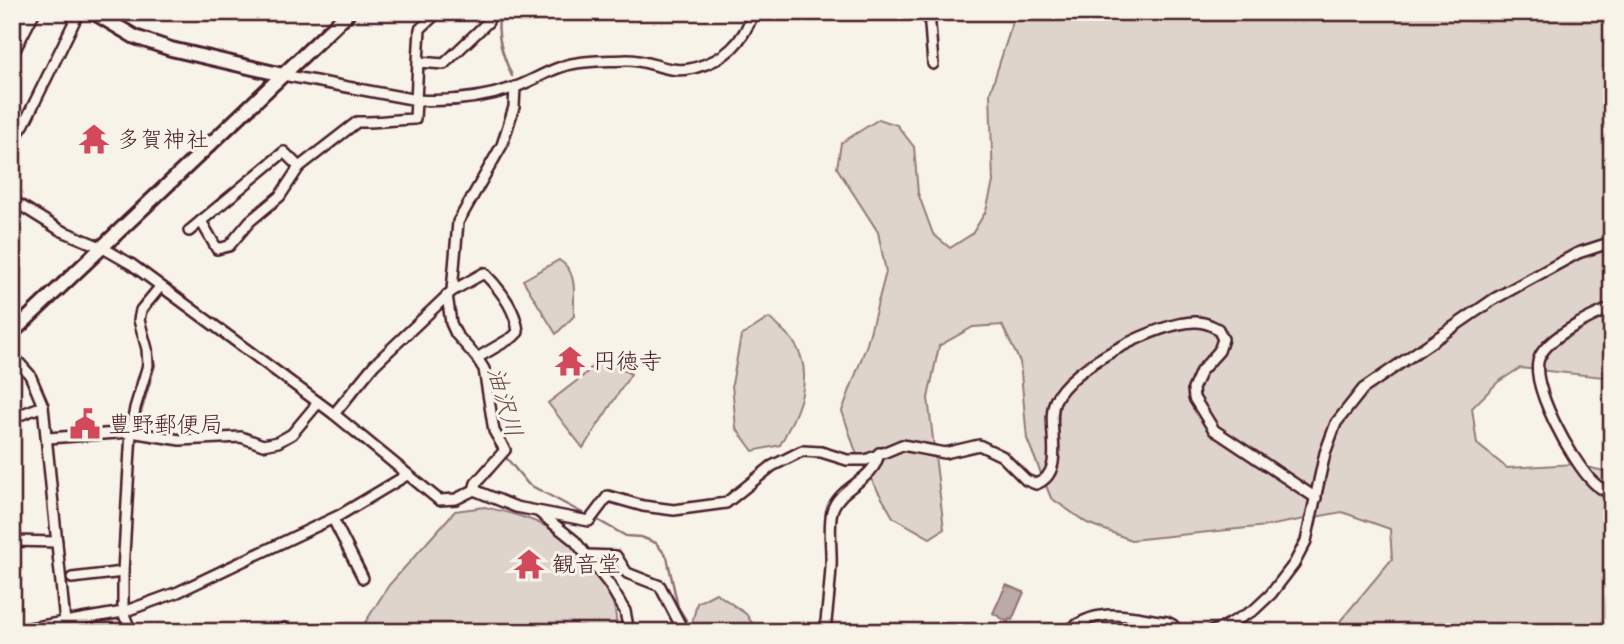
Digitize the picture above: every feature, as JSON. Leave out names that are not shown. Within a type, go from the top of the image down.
[{"type":"main road","points":[[93,12],[135,37],[283,75]]},
{"type":"main road","points":[[12,333],[349,12]]},
{"type":"street","points":[[12,142],[24,124],[79,12]]},
{"type":"street","points":[[201,221],[217,249],[229,246],[250,222],[280,196],[299,167],[357,122],[415,119],[420,29],[438,12]]},
{"type":"street","points":[[418,62],[444,64],[488,22],[488,12]]},
{"type":"street","points":[[283,75],[435,102],[465,99],[515,87],[568,64],[636,59],[676,71],[696,67],[735,48],[747,30],[754,12]]},
{"type":"street","points":[[929,12],[933,64]]},
{"type":"street","points":[[12,200],[60,230],[103,248],[131,264],[334,414],[439,500],[456,499],[474,490],[476,483],[503,453],[494,431],[484,369],[456,334],[451,323],[448,295],[458,222],[502,145],[514,107],[515,87]]},
{"type":"street","points":[[190,231],[284,152],[299,167]]},
{"type":"street","points":[[1209,632],[1222,628],[1254,610],[1271,594],[1294,564],[1306,541],[1325,453],[1336,424],[1363,388],[1494,299],[1578,253],[1612,242]]},
{"type":"street","points":[[334,414],[373,365],[448,295],[484,273],[499,292],[517,324],[518,332],[477,358]]},
{"type":"street","points":[[131,632],[123,612],[123,572],[131,432],[148,365],[147,349],[139,320],[141,310],[160,287]]},
{"type":"street","points":[[1612,308],[1562,334],[1551,343],[1539,356],[1537,372],[1541,393],[1549,412],[1576,459],[1592,482],[1612,494]]},
{"type":"street","points":[[474,490],[516,507],[539,512],[591,517],[608,496],[643,506],[674,510],[726,503],[772,466],[802,451],[821,452],[847,460],[866,460],[902,445],[945,453],[979,445],[1002,456],[1029,483],[1041,482],[1048,478],[1053,467],[1051,425],[1054,403],[1061,389],[1073,376],[1122,346],[1158,330],[1181,323],[1197,322],[1215,327],[1223,337],[1219,352],[1201,371],[1192,390],[1194,398],[1214,430],[1316,498]]},
{"type":"street","points":[[12,355],[30,375],[43,406],[66,628]]},
{"type":"street","points":[[48,438],[131,432],[180,440],[241,437],[263,445],[292,435],[318,403]]},
{"type":"street","points":[[12,418],[43,406]]},
{"type":"street","points":[[825,632],[831,568],[832,511],[838,499],[870,473],[877,464],[879,453]]},
{"type":"street","points":[[12,631],[66,628],[178,593],[333,519],[407,475]]},
{"type":"street","points":[[539,512],[575,541],[609,584],[625,611],[628,632]]},
{"type":"street","points":[[333,519],[363,578]]},
{"type":"street","points":[[12,541],[57,542]]},
{"type":"street","points":[[586,555],[616,556],[627,573],[660,586],[684,632]]},
{"type":"street","points":[[72,578],[123,572]]},
{"type":"street","points":[[1067,632],[1083,619],[1108,614],[1167,622],[1173,625],[1176,632]]},
{"type":"shaded area","points":[[1016,12],[1612,12],[1612,378],[1520,368],[1498,382],[1472,408],[1477,444],[1507,468],[1575,464],[1612,473],[1612,632],[1331,632],[1392,559],[1390,529],[1342,512],[1267,526],[1131,540],[1087,523],[1051,498],[1027,439],[1020,362],[1002,325],[973,327],[939,346],[928,398],[944,529],[930,538],[893,517],[857,455],[842,411],[867,344],[886,272],[878,232],[837,168],[841,143],[879,119],[897,125],[914,147],[918,193],[933,234],[950,248],[972,234],[986,211],[993,182],[990,93]]},
{"type":"shaded area","points":[[559,260],[572,277],[574,316],[556,334],[523,280]]},
{"type":"shaded area","points":[[769,318],[793,341],[800,354],[804,381],[798,407],[780,445],[753,451],[736,428],[732,384],[741,336]]},
{"type":"shaded area","points":[[600,358],[631,374],[583,448],[548,403],[583,376]]},
{"type":"shaded area","points":[[485,507],[540,523],[575,549],[608,590],[618,632],[359,632],[389,585],[455,511]]},
{"type":"shaded area","points":[[1006,585],[1024,592],[1012,620],[1009,619],[1008,622],[993,613]]},
{"type":"shaded area","points":[[716,593],[746,614],[758,632],[690,632],[697,603]]},
{"type":"waterway","name":"油沢川","points":[[500,12],[499,37],[512,76]]},
{"type":"waterway","name":"油沢川","points":[[508,115],[509,104]]},
{"type":"waterway","name":"油沢川","points":[[446,291],[452,242]]},
{"type":"waterway","points":[[136,429],[155,365],[144,319],[147,310],[162,293]]},
{"type":"waterway","name":"油沢川","points":[[444,304],[446,318]]},
{"type":"waterway","name":"油沢川","points":[[452,335],[463,348]]},
{"type":"waterway","name":"油沢川","points":[[504,455],[528,484],[588,516]]},
{"type":"waterway","name":"油沢川","points":[[594,518],[626,536],[641,537],[656,543],[667,557],[678,607],[686,620],[688,632]]},
{"type":"waterway","points":[[130,616],[136,632]]},
{"type":"railway","points":[[12,68],[41,12]]},
{"type":"place","name":"多賀神社","points":[[94,139]]},
{"type":"place","name":"円徳寺","points":[[570,361]]},
{"type":"place","name":"豊野郵便局","points":[[85,424]]},
{"type":"place","name":"観音堂","points":[[529,564]]}]
